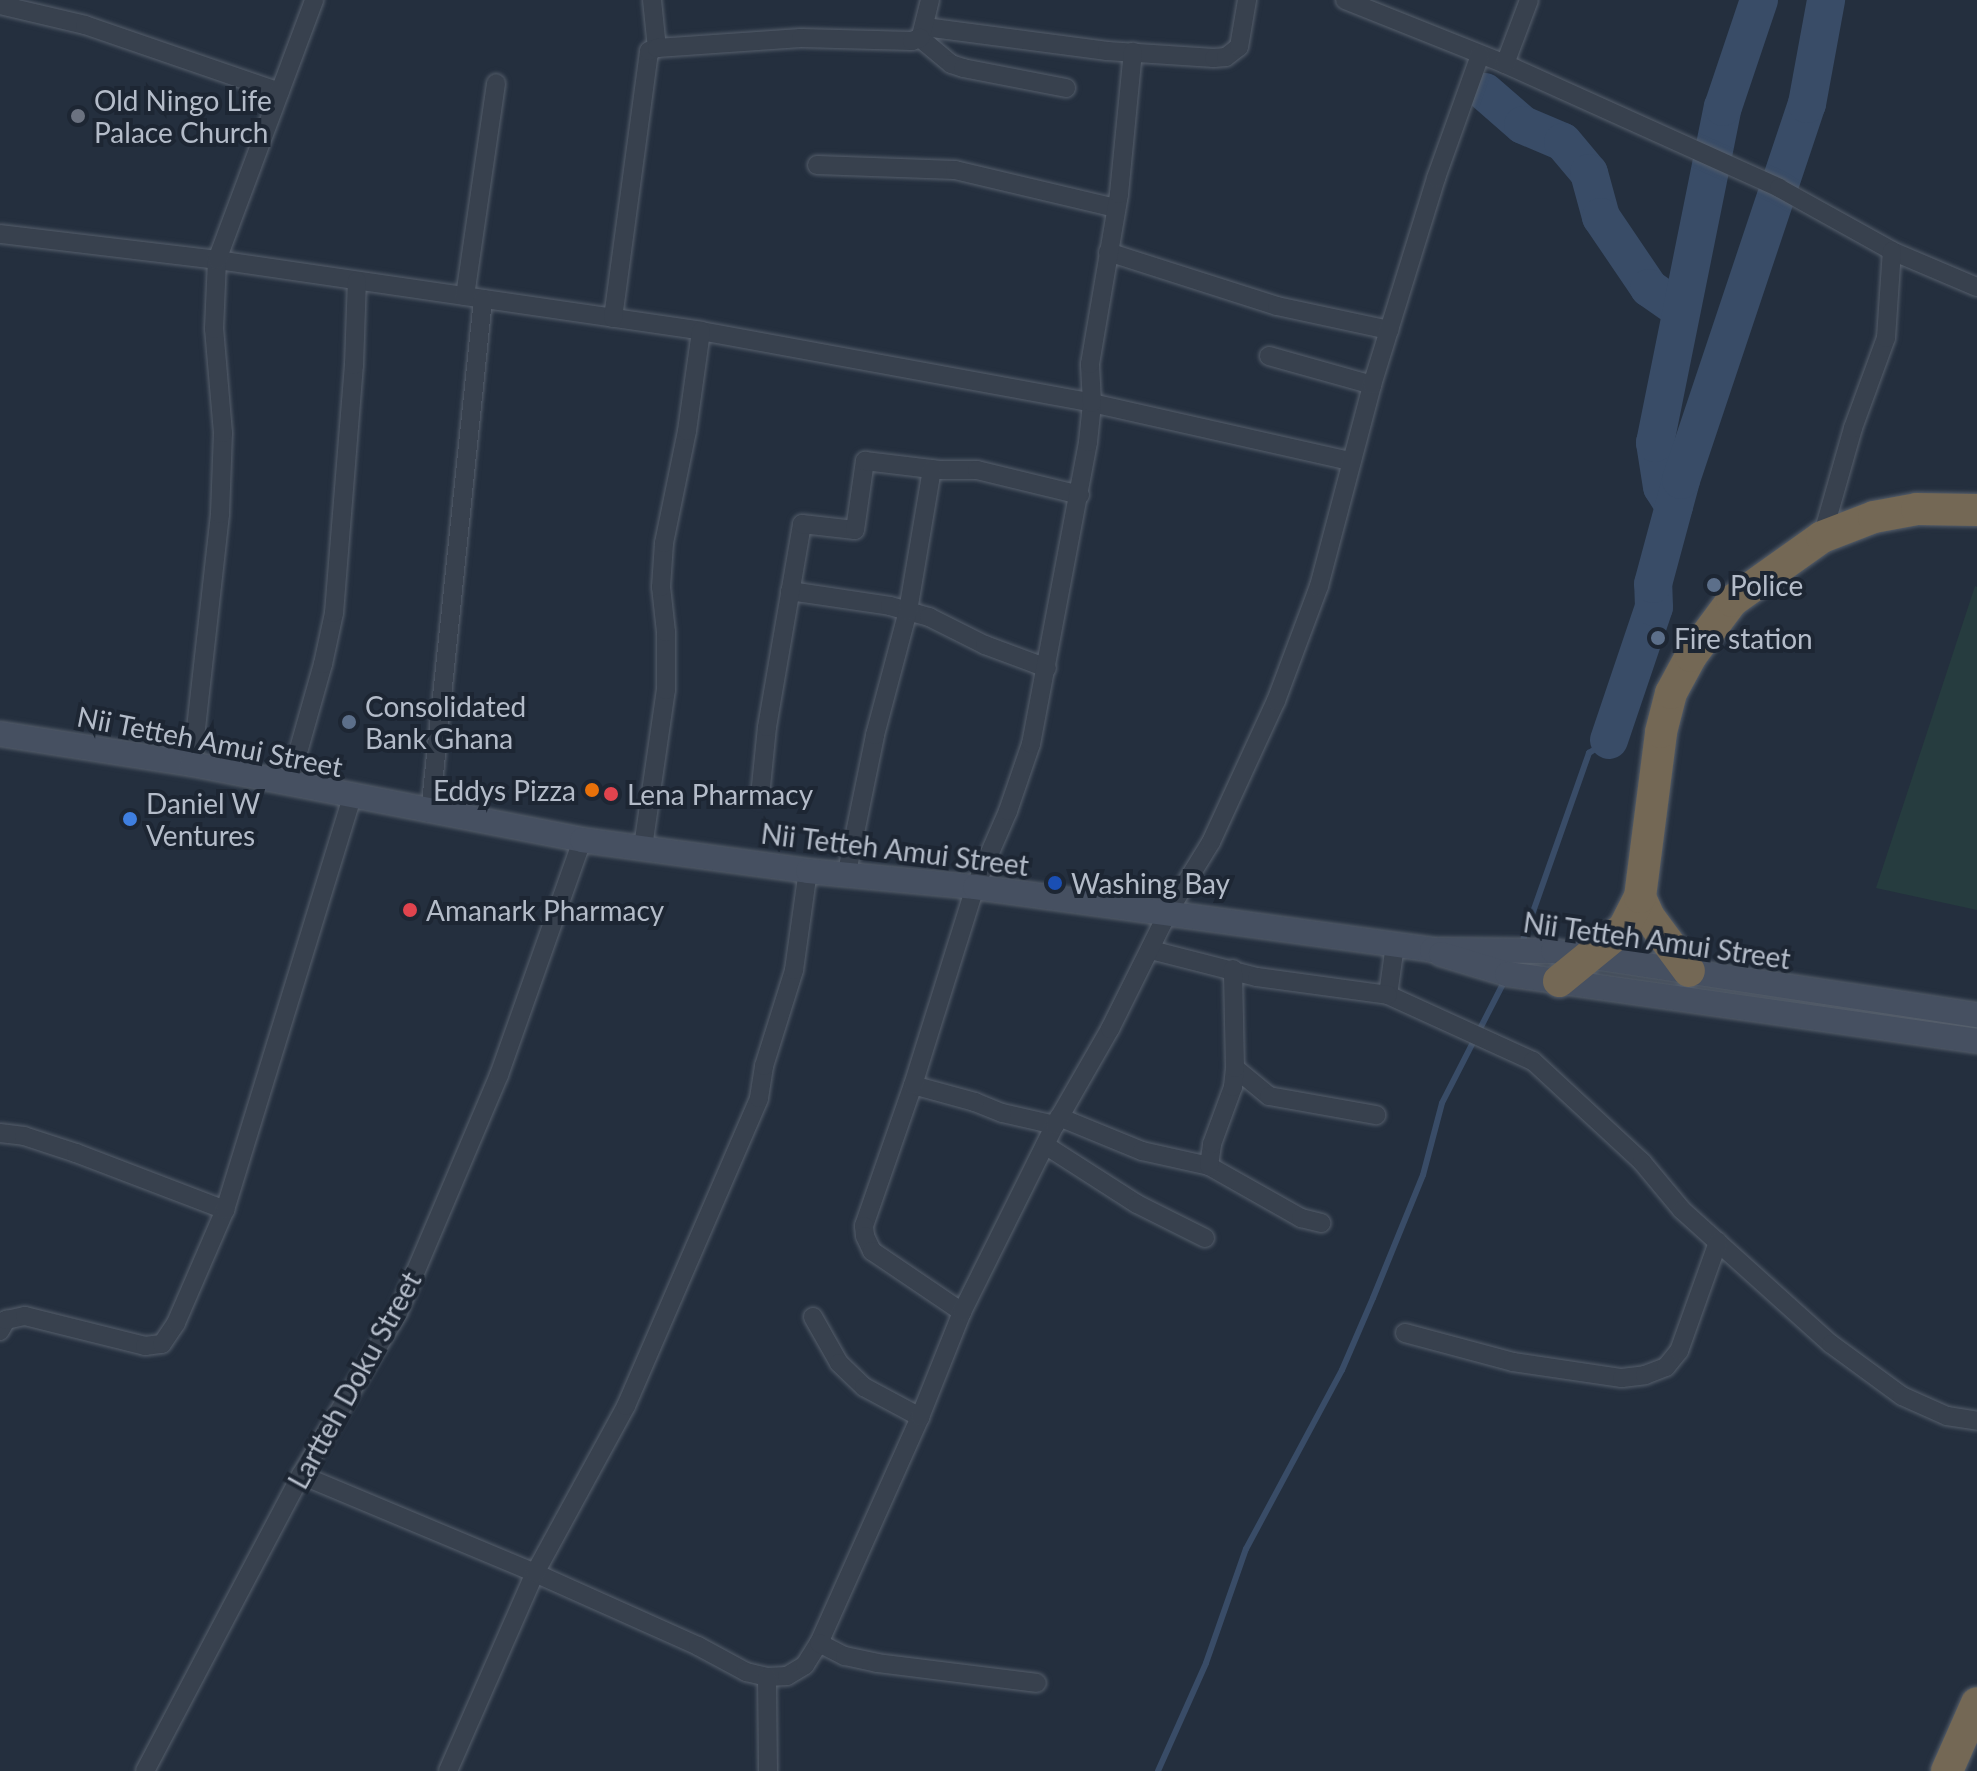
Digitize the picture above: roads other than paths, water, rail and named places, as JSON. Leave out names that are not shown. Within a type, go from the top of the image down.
[{"type":"highway","points":[[1559,981],[1624,928],[1640,897],[1661,732],[1671,693],[1704,636],[1732,601],[1822,537],[1874,517],[1917,509],[1977,510]]},
{"type":"highway","points":[[1640,897],[1649,917],[1689,971]]},
{"type":"highway","points":[[1947,1771],[1977,1703]]},
{"type":"main road","name":"Nii Tetteh Amui Street","points":[[0,734],[192,764],[352,798],[582,840],[808,871],[847,872],[975,887],[1432,950],[1518,949],[1592,957],[1977,1015]]},
{"type":"main road","points":[[1432,950],[1477,968],[1977,1041]]},
{"type":"street","points":[[192,764],[220,514],[222,420],[214,329],[217,260],[314,0]]},
{"type":"street","points":[[652,0],[657,48]]},
{"type":"street","points":[[613,318],[645,58],[649,51],[833,36],[912,41],[922,33],[930,0]]},
{"type":"street","points":[[922,33],[1226,57],[1239,47],[1247,0]]},
{"type":"street","points":[[1345,0],[1505,64],[1784,190],[1892,251],[1977,287]]},
{"type":"street","points":[[1505,64],[1529,0]]},
{"type":"street","points":[[0,5],[96,28],[280,92]]},
{"type":"street","points":[[922,33],[951,64],[1066,88]]},
{"type":"street","points":[[962,1312],[872,1251],[864,1226],[913,1085],[975,887],[1021,777],[1047,668],[1080,495],[1092,403],[1090,364],[1116,208],[1133,52]]},
{"type":"street","points":[[301,1475],[535,1573],[698,1646],[746,1672],[767,1677],[787,1676],[805,1665],[819,1643],[920,1417],[962,1312],[1057,1121],[1151,950],[1168,912],[1211,842],[1276,701],[1319,586],[1349,461],[1372,385],[1480,55]]},
{"type":"street","points":[[430,813],[474,298],[496,83]]},
{"type":"street","points":[[817,165],[955,170],[1116,208]]},
{"type":"street","points":[[0,234],[217,260],[701,331],[1092,403],[1349,461]]},
{"type":"street","points":[[1822,537],[1853,428],[1886,338],[1892,251]]},
{"type":"street","points":[[1108,252],[1277,306],[1389,330]]},
{"type":"street","points":[[289,784],[334,613],[354,365],[357,281]]},
{"type":"street","points":[[643,847],[666,690],[666,632],[661,587],[664,543],[695,390],[701,331]]},
{"type":"street","points":[[1269,356],[1372,385]]},
{"type":"street","points":[[760,796],[767,727],[802,524],[855,530],[865,461],[932,469],[977,470],[1080,495]]},
{"type":"street","points":[[847,872],[875,735],[908,611],[932,469]]},
{"type":"street","points":[[790,591],[929,617],[985,645],[1047,668]]},
{"type":"street","points":[[0,1331],[6,1320],[25,1316],[145,1346],[162,1344],[176,1323],[225,1210],[352,798]]},
{"type":"street","name":"Lartteh Doku Street","points":[[145,1771],[301,1475],[398,1313],[499,1075],[582,840]]},
{"type":"street","points":[[448,1771],[535,1573],[626,1406],[759,1098],[764,1066],[794,970],[808,871]]},
{"type":"street","points":[[1388,995],[1395,945]]},
{"type":"street","points":[[1151,950],[1272,979],[1388,995],[1533,1061],[1642,1162],[1682,1210],[1831,1344],[1902,1396],[1947,1416],[1977,1421]]},
{"type":"street","points":[[1209,1166],[1235,1068],[1233,969]]},
{"type":"street","points":[[1235,1068],[1269,1096],[1376,1115]]},
{"type":"street","points":[[913,1085],[1002,1113],[1057,1121],[1142,1151],[1209,1166],[1301,1218],[1321,1223]]},
{"type":"street","points":[[0,1133],[24,1136],[57,1147],[225,1210]]},
{"type":"street","points":[[1045,1145],[1137,1204],[1205,1238]]},
{"type":"street","points":[[1405,1333],[1513,1362],[1622,1378],[1645,1375],[1666,1367],[1679,1351],[1718,1242]]},
{"type":"street","points":[[813,1317],[839,1363],[864,1387],[920,1417]]},
{"type":"street","points":[[819,1643],[845,1656],[877,1663],[1037,1683]]},
{"type":"street","points":[[767,1677],[768,1771]]},
{"type":"waterway","points":[[1674,506],[1662,487],[1655,443],[1723,107],[1759,0]]},
{"type":"waterway","points":[[1609,740],[1654,607],[1653,584],[1681,480],[1807,104],[1826,0]]},
{"type":"waterway","points":[[1485,92],[1523,125],[1563,142],[1589,173],[1601,217],[1649,288],[1680,310]]},
{"type":"waterway","points":[[1521,946],[1589,753],[1609,740]]},
{"type":"waterway","points":[[1158,1771],[1206,1663],[1246,1549],[1342,1370],[1423,1175],[1442,1103],[1506,978]]},
{"type":"place","name":"Old Ningo Life Palace Church","points":[[78,116]]},
{"type":"place","name":"Police","points":[[1714,585]]},
{"type":"place","name":"Fire station","points":[[1658,638]]},
{"type":"place","name":"Consolidated Bank Ghana","points":[[349,722]]},
{"type":"place","name":"Eddys Pizza","points":[[592,790]]},
{"type":"place","name":"Lena Pharmacy","points":[[611,794]]},
{"type":"place","name":"Daniel W Ventures","points":[[130,819]]},
{"type":"place","name":"Washing Bay","points":[[1055,883]]},
{"type":"place","name":"Amanark Pharmacy","points":[[410,910]]}]
